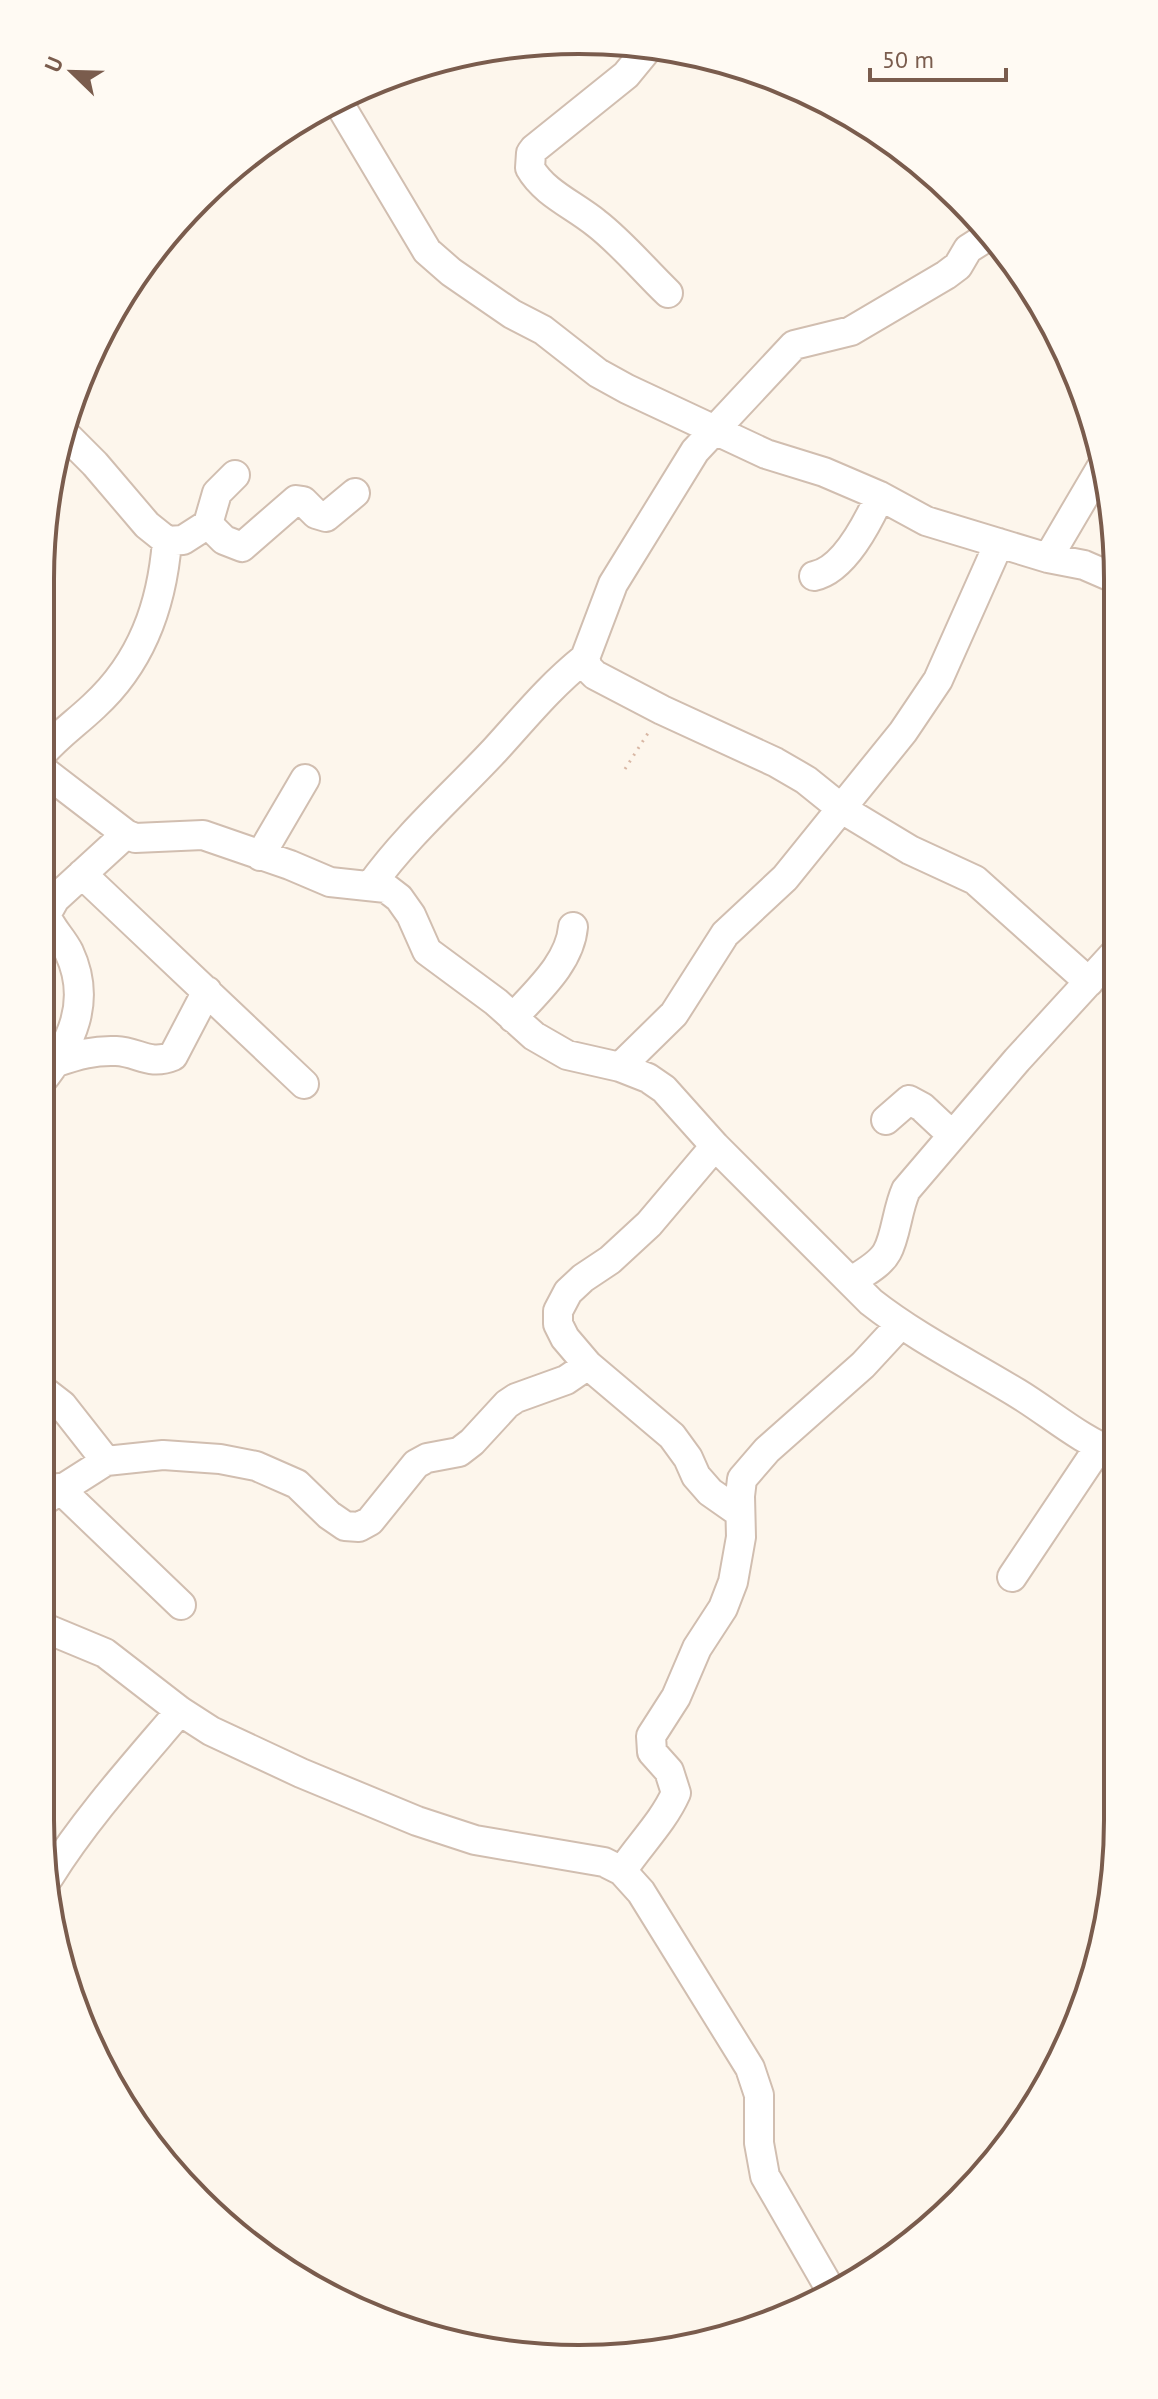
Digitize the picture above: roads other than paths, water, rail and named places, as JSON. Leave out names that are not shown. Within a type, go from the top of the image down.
[{"type":"street","points":[[640,57],[626,75],[534,149],[530,168],[568,204],[596,223],[668,293]]},
{"type":"street","points":[[343,110],[427,251],[451,272],[512,314],[543,330],[598,373],[766,454],[824,472],[880,496],[926,521],[1048,558],[1084,565],[1104,574]]},
{"type":"street","points":[[371,885],[388,862],[553,684],[585,658],[613,584],[695,451],[794,345],[851,331],[946,275],[958,266],[968,249],[981,241]]},
{"type":"street","points":[[72,442],[147,525],[167,541],[183,540],[208,524],[217,493],[235,475]]},
{"type":"street","points":[[1048,558],[1094,479]]},
{"type":"street","points":[[208,524],[224,540],[242,547],[296,500],[303,501],[316,514],[326,517],[355,493]]},
{"type":"street","points":[[814,576],[824,574],[845,554],[867,524],[880,496]]},
{"type":"street","points":[[54,739],[94,706],[126,671],[147,634],[158,606],[167,541]]},
{"type":"street","points":[[620,1067],[674,1014],[725,934],[785,878],[903,732],[938,680],[999,543]]},
{"type":"street","points":[[585,658],[588,668],[595,675],[775,762],[806,780],[842,809],[910,850],[975,880],[1089,982]]},
{"type":"street","points":[[54,779],[135,838],[203,835],[330,882],[386,888],[399,898],[411,915],[427,951],[534,1036],[567,1055],[620,1067],[648,1078],[664,1089],[715,1146],[871,1302],[900,1325],[1104,1448]]},
{"type":"street","points":[[260,856],[305,779]]},
{"type":"street","points":[[54,901],[126,834]]},
{"type":"street","points":[[82,874],[304,1084]]},
{"type":"street","points":[[513,1018],[561,960],[572,937],[573,927]]},
{"type":"street","points":[[54,932],[67,948],[74,964],[79,1001],[77,1023],[54,1063]]},
{"type":"street","points":[[852,1281],[887,1252],[898,1207],[906,1190],[1104,965]]},
{"type":"street","points":[[54,1069],[87,1052],[119,1051],[159,1062],[173,1056],[207,991]]},
{"type":"street","points":[[886,1120],[909,1100],[922,1107],[952,1135]]},
{"type":"street","points":[[715,1146],[649,1224],[610,1260],[568,1292],[558,1311],[558,1324],[565,1338],[588,1365],[672,1436],[688,1458],[696,1476],[710,1492],[740,1513]]},
{"type":"street","points":[[622,1871],[666,1814],[676,1793],[669,1771],[652,1752],[651,1736],[676,1697],[697,1648],[723,1608],[738,1563],[742,1479],[749,1468],[863,1365],[900,1325]]},
{"type":"street","points":[[54,1494],[106,1461],[163,1455],[220,1459],[256,1466],[297,1484],[329,1515],[345,1526],[359,1527],[370,1521],[416,1464],[427,1458],[459,1452],[507,1404],[566,1380],[588,1365]]},
{"type":"street","points":[[54,1399],[106,1461]]},
{"type":"street","points":[[1012,1577],[1104,1456]]},
{"type":"street","points":[[54,1499],[181,1605]]},
{"type":"street","points":[[54,1632],[105,1653],[211,1731],[417,1821],[475,1840],[604,1862],[622,1871],[641,1892],[750,2068],[759,2095],[759,2143],[765,2176],[827,2283]]},
{"type":"street","points":[[56,1867],[180,1711]]}]
